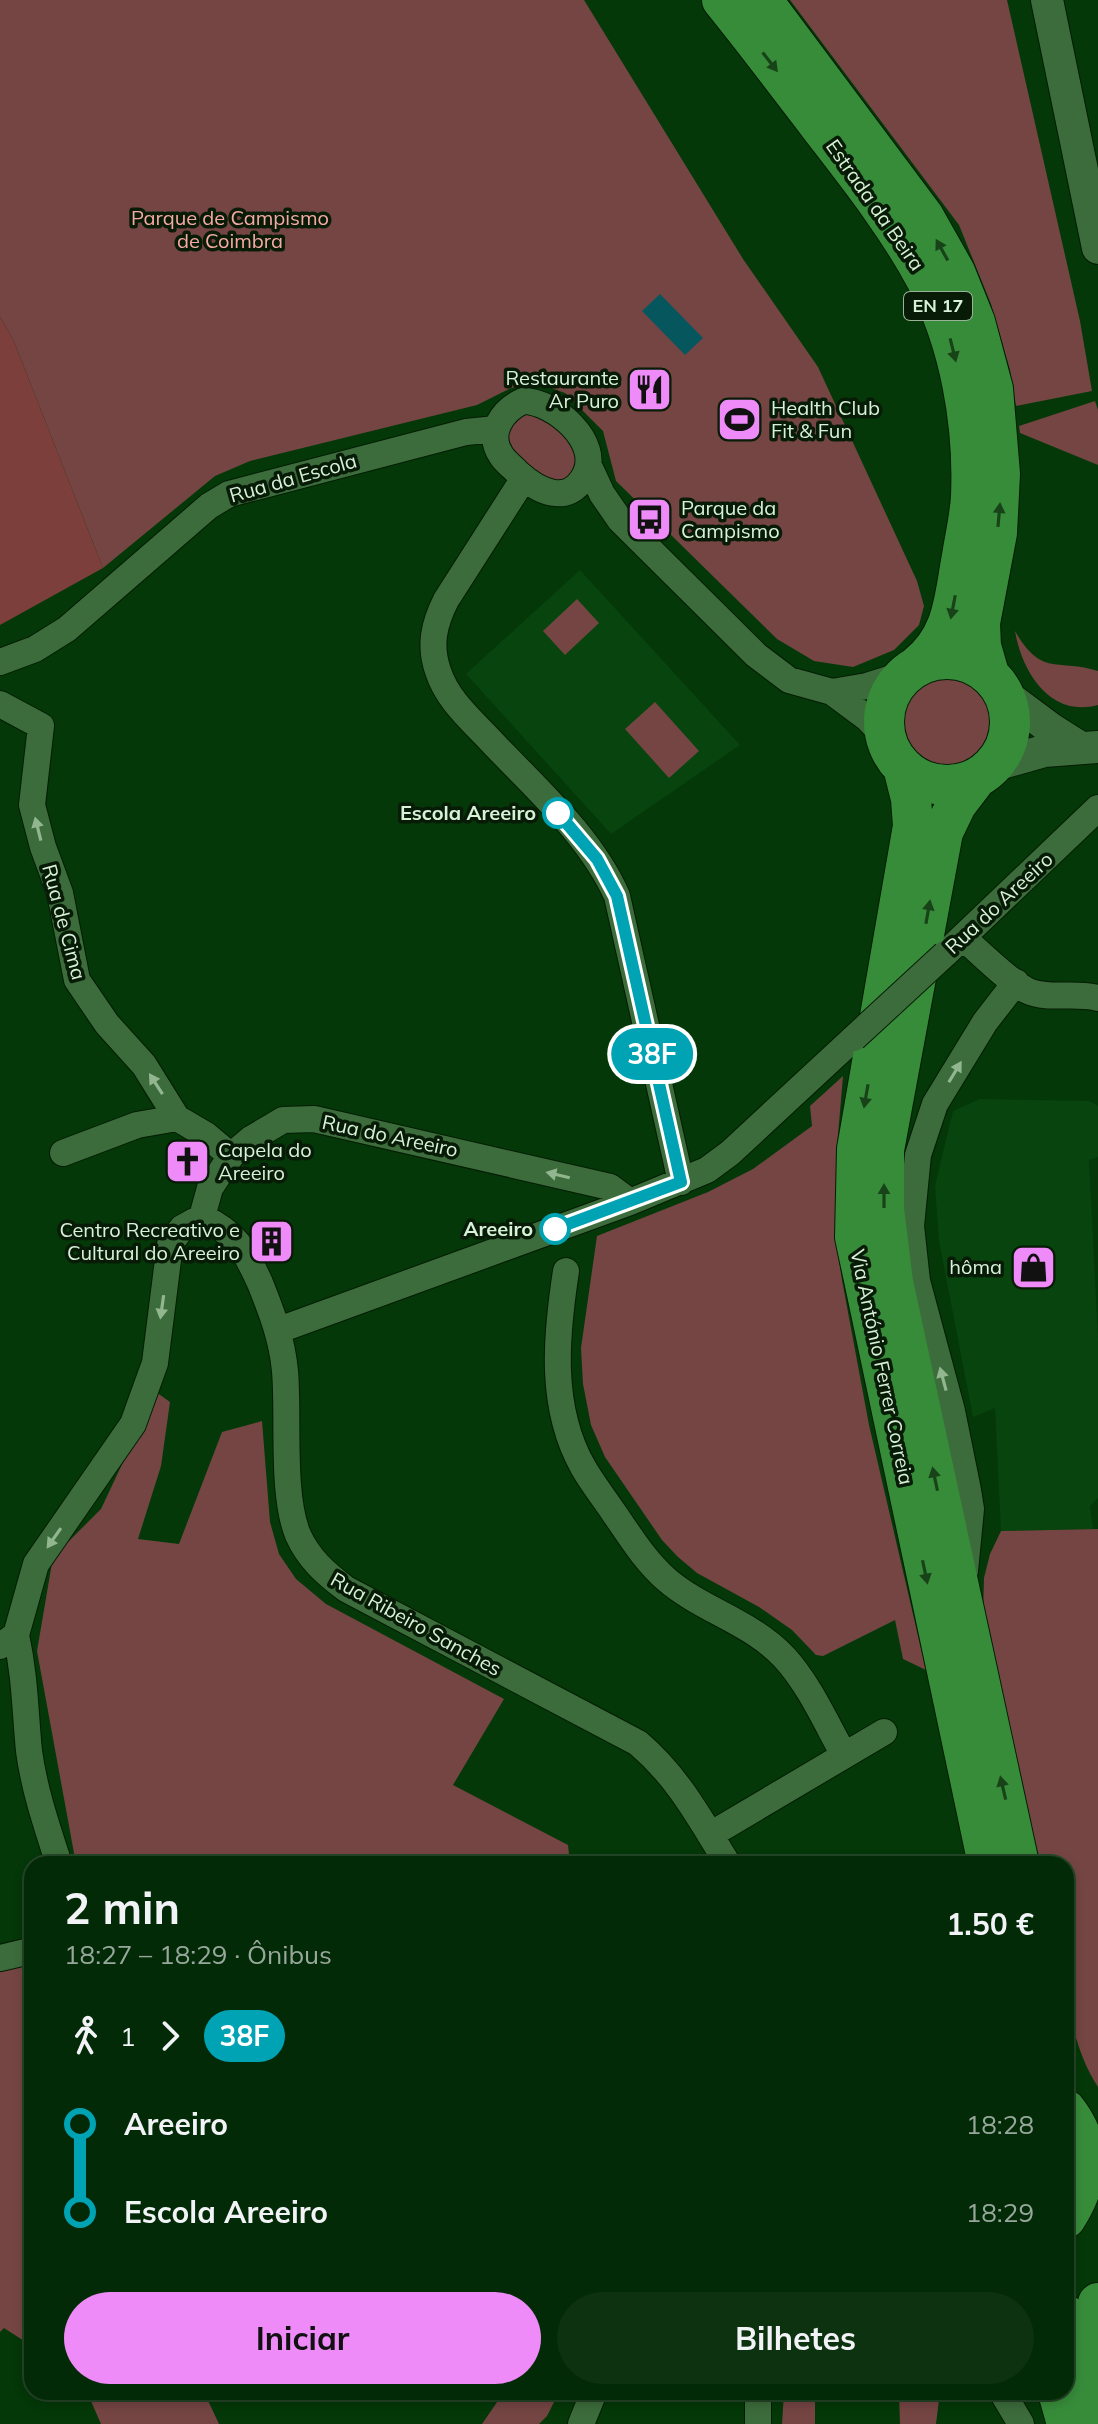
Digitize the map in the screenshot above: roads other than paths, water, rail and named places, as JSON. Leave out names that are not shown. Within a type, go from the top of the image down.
[{"type":"main road","name":"Estrada da Beira","points":[[722,0],[863,181],[899,233],[927,280],[950,338],[965,407],[971,496],[951,618],[935,652],[912,669]]},
{"type":"main road","name":"Estrada da Beira","points":[[762,0],[924,217],[955,272],[975,322],[993,389],[1000,474],[997,533],[980,623],[981,646],[997,684]]},
{"type":"main road","points":[[942,658],[967,662],[997,684],[1011,718],[1008,743],[985,772],[951,787],[926,783],[895,754],[883,723],[886,702],[893,687],[912,669],[942,658]]},
{"type":"main road","name":"Via António Ferrer Correia","points":[[895,754],[911,799],[913,826],[857,1149],[855,1237],[986,1856]]},
{"type":"main road","name":"Via António Ferrer Correia","points":[[985,772],[956,805],[943,832],[884,1150],[884,1209],[893,1282],[1017,1856]]},
{"type":"main road","points":[[1074,2206],[1080,2197],[1086,2170],[1079,2117]]},
{"type":"main road","points":[[1074,2216],[1098,2206]]},
{"type":"main road","points":[[1074,2384],[1098,2303]]},
{"type":"main road","points":[[1074,2389],[1097,2424]]},
{"type":"main road","points":[[1067,2424],[1071,2400]]},
{"type":"street","points":[[1047,0],[1098,248]]},
{"type":"street","points":[[523,401],[537,401],[550,407],[583,439],[589,452],[589,466],[584,478],[574,488],[561,493],[547,493],[534,488],[501,456],[496,443],[496,429],[501,417],[523,401]]},
{"type":"street","name":"Rua da Escola","points":[[0,662],[35,649],[67,629],[209,506],[229,494],[466,432],[496,429]]},
{"type":"street","points":[[589,466],[602,494],[620,520],[756,655],[789,680],[832,692],[867,718],[895,754]]},
{"type":"street","points":[[524,478],[436,618],[433,655],[438,673],[454,701],[558,813],[609,877],[617,896],[681,1182]]},
{"type":"street","points":[[561,493],[620,520]]},
{"type":"street","points":[[832,692],[867,686],[912,669]]},
{"type":"street","points":[[997,684],[1051,729],[1090,748]]},
{"type":"street","name":"Rua de Cima","points":[[0,704],[41,726],[32,805],[60,893],[77,980],[107,1024],[144,1065],[177,1118],[206,1135],[231,1156]]},
{"type":"street","points":[[985,772],[1044,751],[1090,748]]},
{"type":"street","name":"Rua do Areeiro","points":[[279,1330],[630,1202],[707,1170],[730,1153],[954,946],[1098,808]]},
{"type":"street","points":[[954,946],[1028,991],[1098,998]]},
{"type":"street","name":"Via António Ferrer Correia","points":[[959,1593],[966,1568],[971,1509],[952,1411],[917,1281],[910,1232],[918,1155],[935,1104],[985,1022],[1016,982]]},
{"type":"street","points":[[63,1153],[137,1125],[177,1118]]},
{"type":"street","name":"Rua do Areeiro","points":[[202,1217],[210,1188],[231,1156],[251,1139],[283,1120],[314,1119],[610,1187],[630,1202]]},
{"type":"street","points":[[56,1856],[42,1811],[30,1753],[24,1671],[8,1640],[36,1564],[133,1424],[155,1363],[170,1244],[182,1228],[202,1217]]},
{"type":"street","name":"Rua Ribeiro Sanches","points":[[202,1217],[232,1235],[248,1255],[279,1330],[285,1370],[290,1506],[297,1533],[309,1556],[323,1572],[346,1589],[638,1743],[662,1763],[680,1786],[723,1856]]},
{"type":"street","points":[[566,1271],[557,1328],[557,1376],[568,1431],[583,1466],[640,1550],[667,1580],[753,1632],[784,1656],[803,1682],[844,1755]]},
{"type":"street","points":[[710,1835],[884,1732]]},
{"type":"street","points":[[0,1958],[24,1952]]},
{"type":"street","points":[[580,2423],[590,2400]]},
{"type":"street","points":[[758,2400],[758,2424]]},
{"type":"street","points":[[1007,2400],[1021,2424]]},
{"type":"water","points":[[660,294],[703,338],[685,355],[642,311]]},
{"type":"place","name":"Restaurante Ar Puro","points":[[650,389]]},
{"type":"place","name":"Health Club Fit & Fun","points":[[740,419]]},
{"type":"place","name":"Parque da Campismo","points":[[650,519]]},
{"type":"place","name":"Escola Areeiro","points":[[558,813]]},
{"type":"place","name":"Capela do Areeiro","points":[[187,1162]]},
{"type":"place","name":"Areeiro","points":[[555,1229]]},
{"type":"place","name":"Centro Recreativo e Cultural do Areeiro","points":[[271,1241]]},
{"type":"place","name":"hôma","points":[[1033,1267]]},
{"type":"park label","name":"Parque de Campismo de Coimbra","points":[[230,230]]}]
